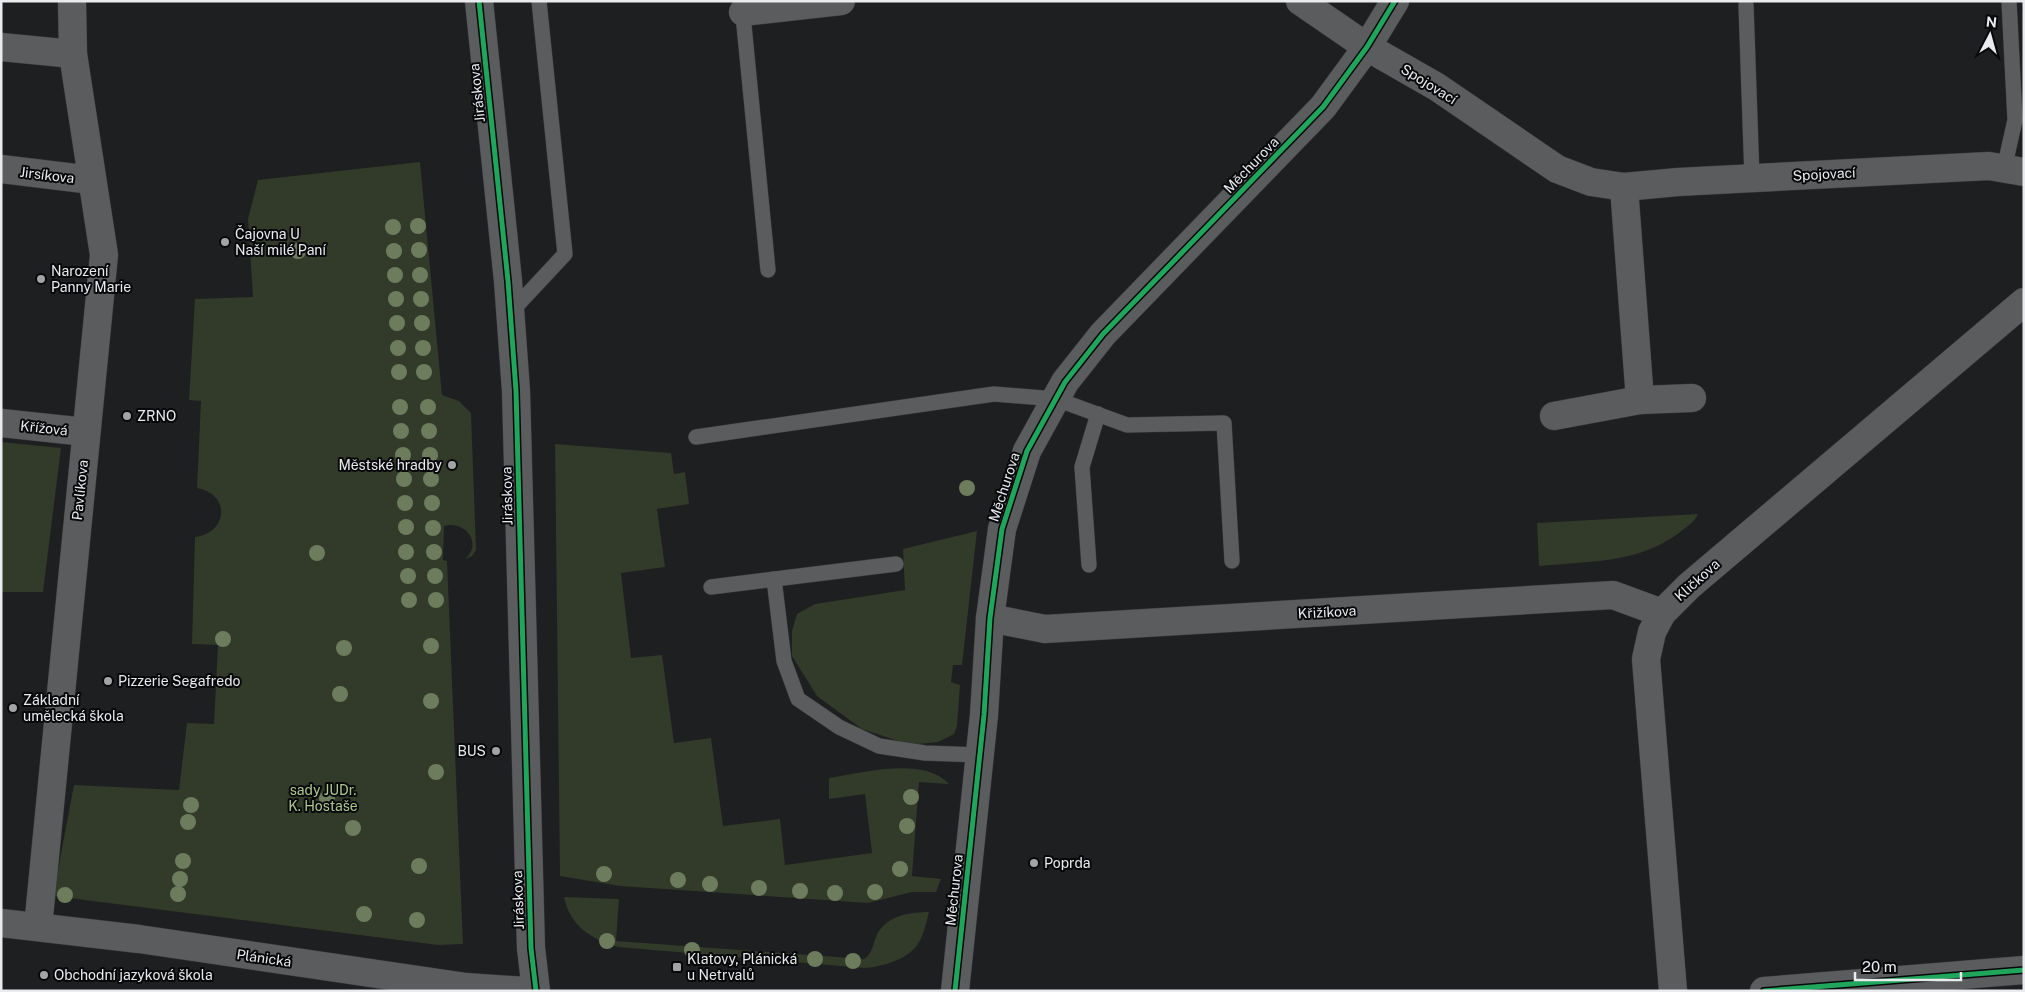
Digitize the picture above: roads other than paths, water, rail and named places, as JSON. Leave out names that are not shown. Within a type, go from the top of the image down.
[{"type":"street","name":"Pavlíkova","points":[[38,927],[104,255],[73,54],[72,1]]},
{"type":"street","name":"Jiráskova","points":[[479,1],[516,391],[531,948],[536,991]]},
{"type":"street","points":[[742,7],[841,1]]},
{"type":"street","name":"Spojovací","points":[[1300,1],[1367,47],[1437,88],[1557,169],[1591,182],[1624,187],[1752,178],[1989,166],[2014,170]]},
{"type":"street","name":"Měchurova","points":[[955,991],[980,756],[990,618],[1002,529],[1028,451],[1065,382],[1103,334],[1323,107],[1367,47],[1395,1]]},
{"type":"street","points":[[1,47],[73,54]]},
{"type":"street","name":"Jirsíkova","points":[[1,169],[92,180]]},
{"type":"street","points":[[1624,187],[1640,400]]},
{"type":"street","name":"Kličkova","points":[[1673,991],[1646,659],[1652,632],[1662,613],[1688,586],[2024,302]]},
{"type":"street","points":[[1554,416],[1640,400],[1692,398]]},
{"type":"street","name":"Křížová","points":[[1,424],[86,432]]},
{"type":"street","name":"Křižíkova","points":[[990,618],[1046,629],[1613,594],[1662,613]]},
{"type":"street","name":"Plánická","points":[[1,923],[139,940],[466,987],[526,991]]},
{"type":"street","points":[[1764,991],[2024,970]]},
{"type":"lane","points":[[510,313],[565,254],[540,1]]},
{"type":"lane","points":[[2009,1],[2015,120],[2014,170]]},
{"type":"lane","points":[[1746,5],[1752,178]]},
{"type":"lane","points":[[742,7],[768,270]]},
{"type":"lane","points":[[696,437],[994,394],[1056,399],[1127,425],[1224,423],[1232,561]]},
{"type":"lane","points":[[1089,565],[1082,467],[1098,414]]},
{"type":"lane","points":[[711,588],[896,564]]},
{"type":"lane","points":[[774,579],[784,661],[798,699],[839,727],[879,746],[925,753],[980,756]]},
{"type":"place","name":"Čajovna U Naší milé Paní","points":[[225,242]]},
{"type":"place","name":"Narození Panny Marie","points":[[41,279]]},
{"type":"place","name":"ZRNO","points":[[127,416]]},
{"type":"place","name":"Městské hradby","points":[[452,465]]},
{"type":"place","name":"Pizzerie Segafredo","points":[[108,681]]},
{"type":"place","name":"Základní umělecká škola","points":[[13,708]]},
{"type":"place","name":"BUS","points":[[496,751]]},
{"type":"place","name":"Poprda","points":[[1034,863]]},
{"type":"place","name":"Klatovy, Plánická u Netrvalů","points":[[677,967]]},
{"type":"place","name":"Obchodní jazyková škola","points":[[44,975]]},
{"type":"park label","name":"sady JUDr. K. Hostaše","points":[[323,798]]}]
